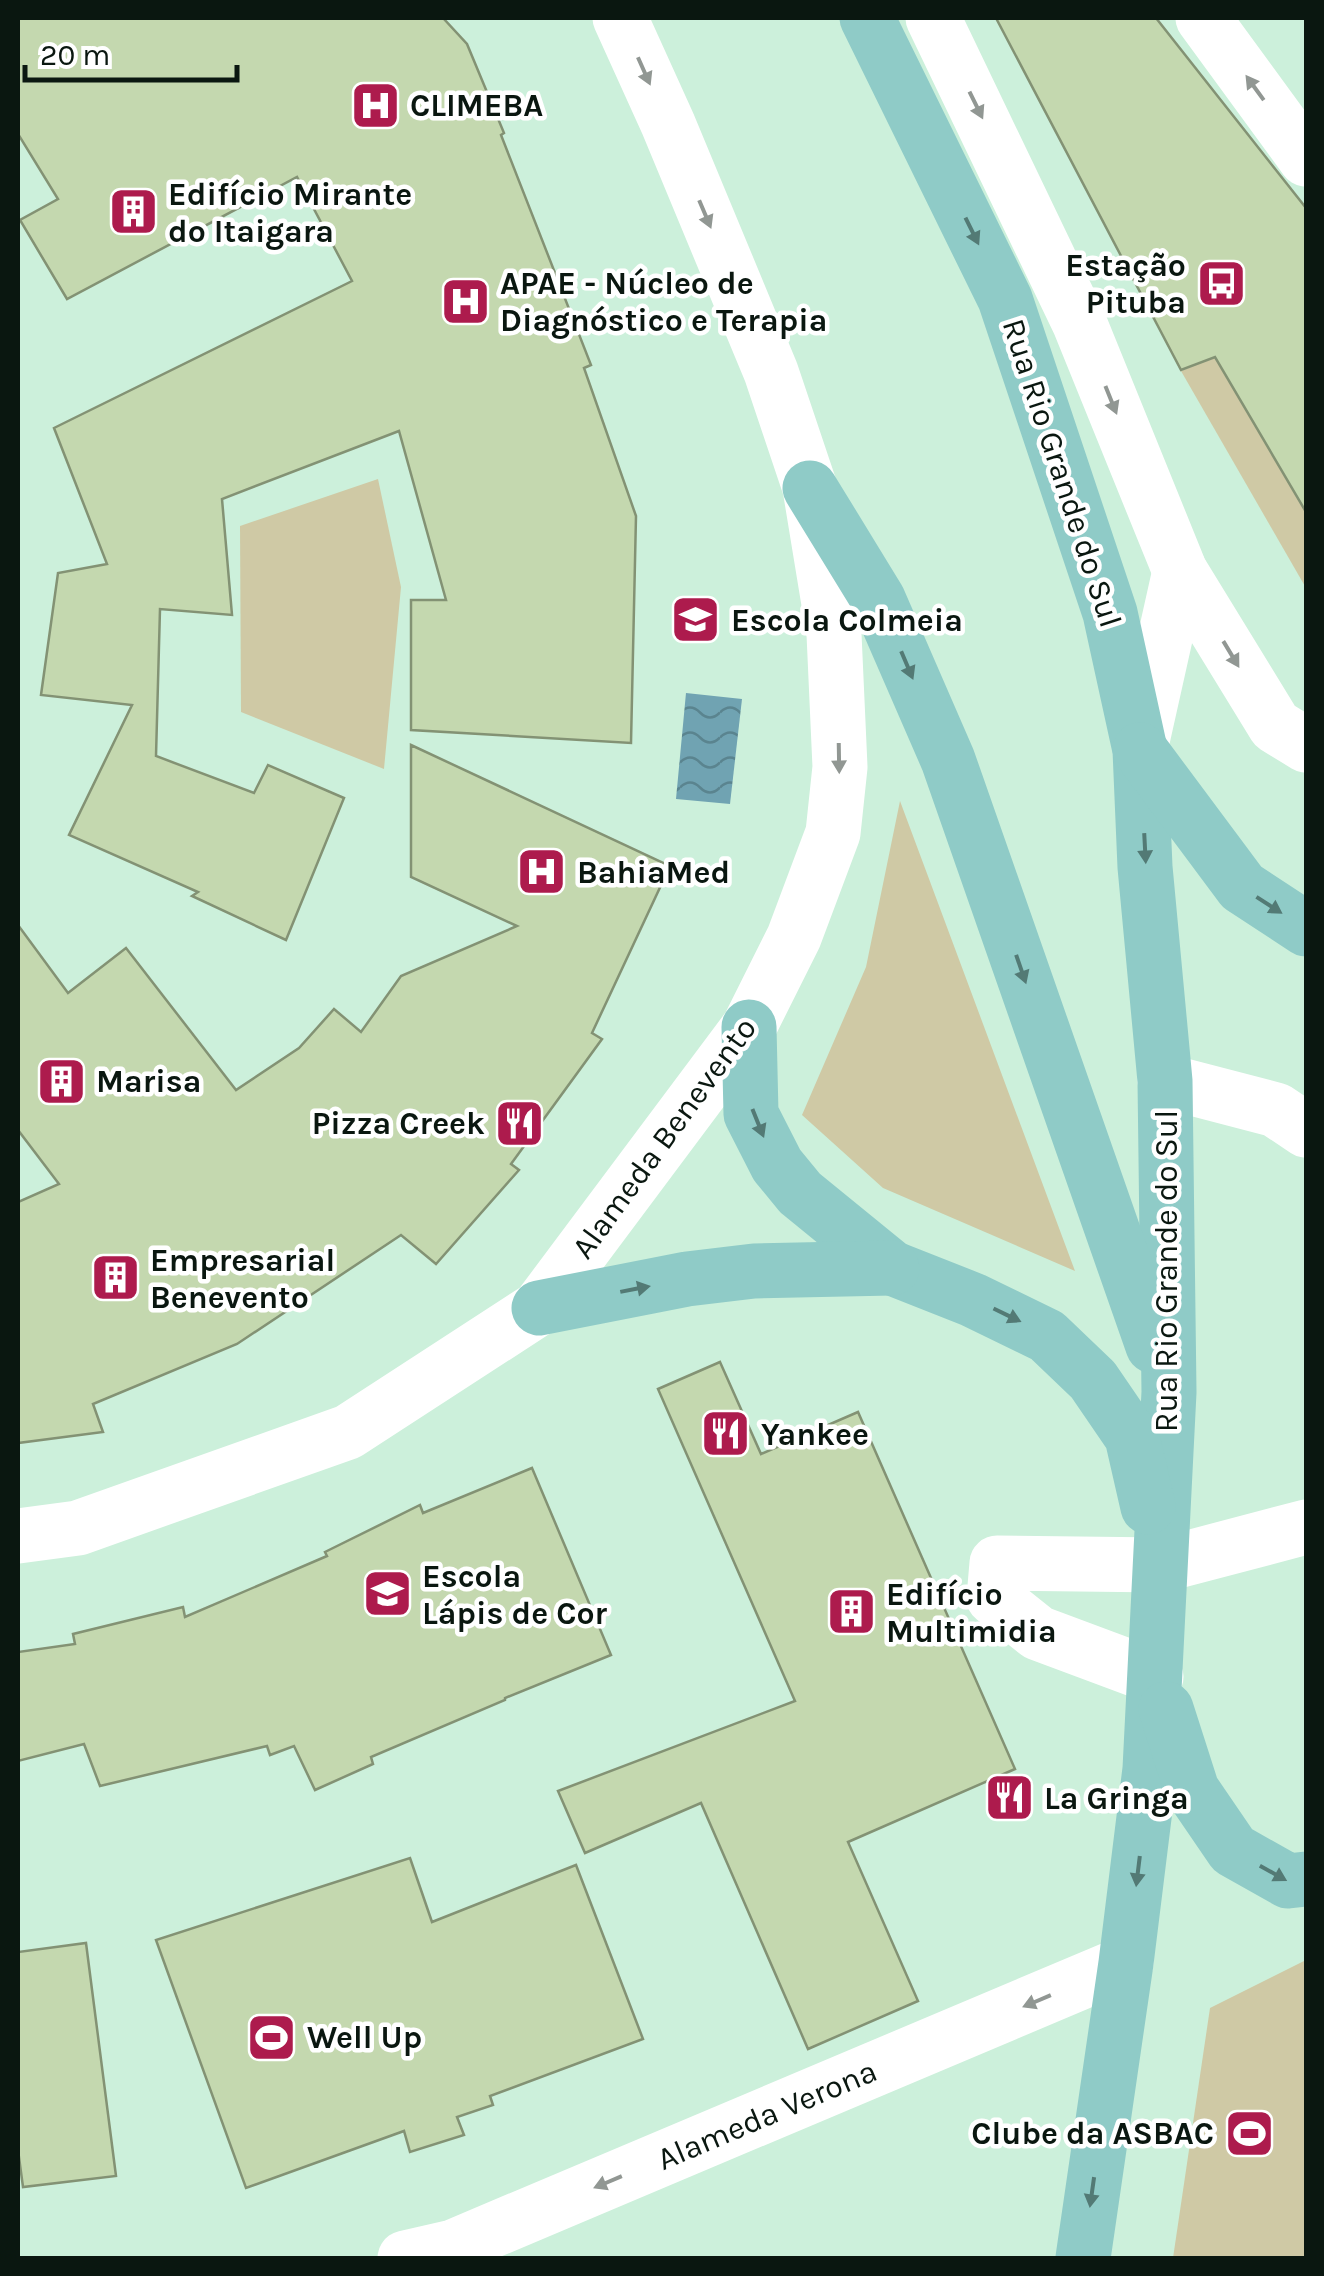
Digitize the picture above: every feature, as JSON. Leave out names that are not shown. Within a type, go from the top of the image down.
[{"type":"main road","name":"Rua Rio Grande do Sul","points":[[867,18],[1005,299],[1110,614],[1140,750],[1165,1081],[1169,1392],[1150,1769],[1083,2258]]},
{"type":"main road","points":[[810,488],[878,599],[948,760],[1169,1392]]},
{"type":"main road","points":[[1140,750],[1242,887],[1306,929]]},
{"type":"main road","points":[[749,1028],[752,1114],[777,1165],[800,1193],[892,1268],[973,1300],[1047,1336],[1093,1380],[1132,1437],[1162,1565]]},
{"type":"main road","points":[[539,1308],[687,1279],[754,1271],[892,1268]]},
{"type":"main road","points":[[1156,1677],[1192,1790],[1233,1850],[1288,1881],[1306,1879]]},
{"type":"street","name":"Alameda Benevento","points":[[18,1536],[78,1528],[348,1432],[539,1308],[749,1028],[794,937],[833,833],[840,767],[834,634],[810,488],[771,372],[620,18]]},
{"type":"street","points":[[932,18],[1079,322],[1180,571],[1275,726],[1306,745]]},
{"type":"street","points":[[1203,18],[1306,159]]},
{"type":"street","points":[[1140,750],[1180,571]]},
{"type":"street","points":[[1165,1081],[1276,1110],[1306,1130]]},
{"type":"street","points":[[1156,1677],[1038,1633],[994,1598],[997,1564],[1162,1565],[1306,1527]]},
{"type":"street","name":"Alameda Verona","points":[[405,2258],[453,2247],[1126,1963]]},
{"type":"shaded area","points":[[1215,357],[1306,512],[1306,588],[1181,371]]},
{"type":"shaded area","points":[[378,479],[401,587],[384,769],[241,712],[240,526]]},
{"type":"shaded area","points":[[900,801],[1075,1271],[883,1188],[802,1115],[866,967]]},
{"type":"shaded area","name":"Clube da ASBAC","points":[[1306,1960],[1306,2258],[1173,2258],[1210,2008]]},
{"type":"water","points":[[686,693],[742,699],[730,804],[676,799]]},
{"type":"building","points":[[18,18],[443,18],[467,44],[504,133],[501,135],[591,365],[584,368],[636,516],[631,743],[411,730],[411,600],[446,600],[399,431],[222,499],[232,615],[160,609],[156,756],[254,793],[268,765],[344,798],[286,940],[192,896],[198,892],[69,835],[132,705],[41,695],[58,573],[107,564],[54,428],[352,281],[297,177],[67,299],[20,220],[58,199],[18,134]]},
{"type":"building","name":"Estação Pituba","points":[[996,18],[1156,18],[1306,208],[1306,512],[1215,357],[1181,370]]},
{"type":"building","points":[[411,745],[670,866],[592,1033],[602,1039],[511,1164],[519,1170],[436,1264],[401,1235],[237,1344],[93,1404],[103,1432],[18,1443],[18,1202],[59,1184],[18,1130],[18,925],[68,993],[126,948],[236,1090],[299,1048],[334,1009],[361,1032],[401,976],[517,926],[411,877]]},
{"type":"building","name":"Edifício Multimidia","points":[[720,1362],[761,1454],[858,1412],[1015,1769],[848,1842],[918,2001],[808,2049],[701,1803],[585,1853],[558,1791],[795,1701],[658,1389]]},
{"type":"building","points":[[532,1468],[611,1655],[371,1757],[373,1764],[315,1790],[294,1746],[270,1755],[267,1746],[100,1786],[84,1744],[18,1761],[18,1652],[75,1644],[73,1634],[183,1607],[185,1617],[327,1556],[325,1552],[420,1505],[423,1513]]},
{"type":"building","points":[[410,1858],[432,1922],[576,1865],[643,2039],[490,2096],[493,2105],[457,2117],[464,2135],[410,2152],[404,2131],[246,2188],[156,1940]]},
{"type":"building","points":[[86,1943],[116,2176],[23,2187],[18,2150],[18,1952]]},
{"type":"place","name":"CLIMEBA","points":[[375,105]]},
{"type":"place","name":"Edifício Mirante do Itaigara","points":[[133,212]]},
{"type":"place","name":"Estação Pituba","points":[[1221,283]]},
{"type":"place","name":"APAE - Núcleo de Diagnóstico e Terapia","points":[[465,301]]},
{"type":"place","name":"Escola Colmeia","points":[[696,620]]},
{"type":"place","name":"BahiaMed","points":[[542,872]]},
{"type":"place","name":"Marisa","points":[[61,1081]]},
{"type":"place","name":"Pizza Creek","points":[[520,1123]]},
{"type":"place","name":"Empresarial Benevento","points":[[115,1278]]},
{"type":"place","name":"Yankee","points":[[726,1434]]},
{"type":"place","name":"Escola Lápis de Cor","points":[[387,1594]]},
{"type":"place","name":"Edifício Multimidia","points":[[851,1612]]},
{"type":"place","name":"La Gringa","points":[[1009,1798]]},
{"type":"place","name":"Well Up","points":[[272,2037]]},
{"type":"place","name":"Clube da ASBAC","points":[[1249,2133]]}]
